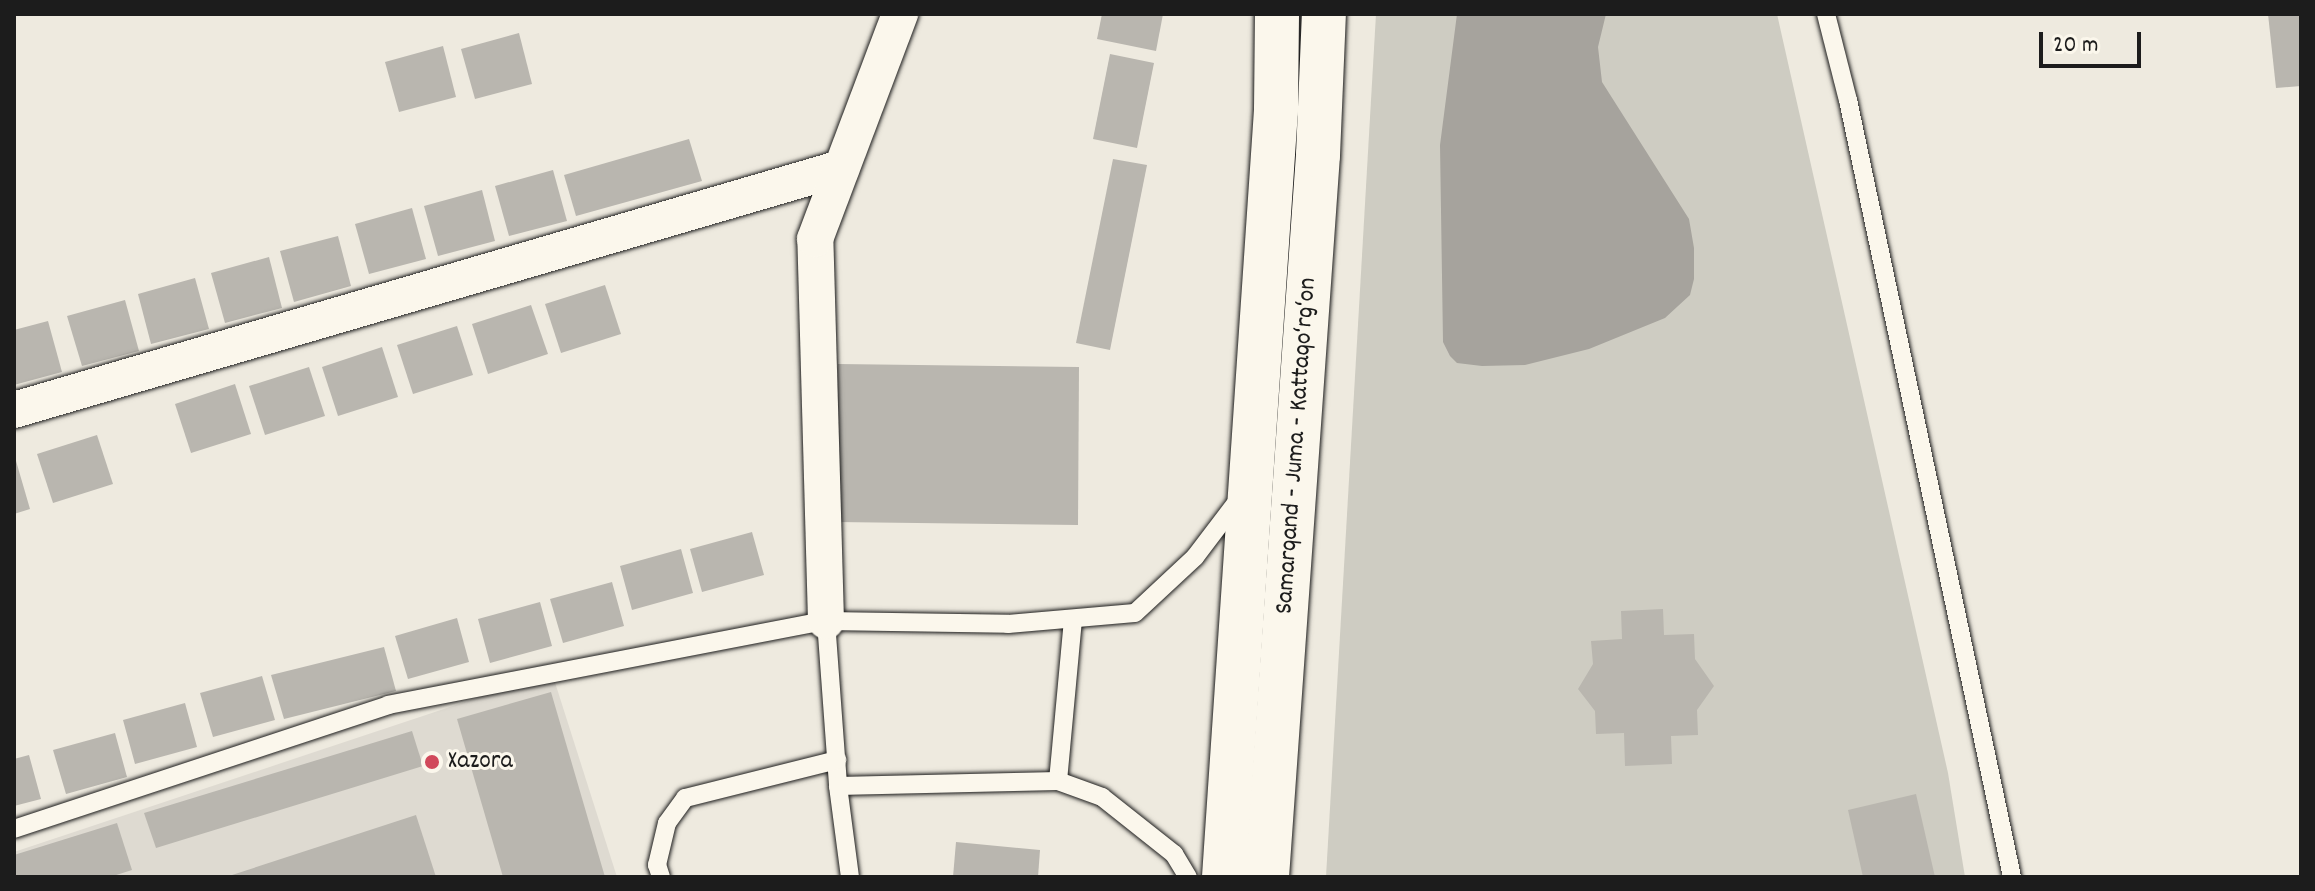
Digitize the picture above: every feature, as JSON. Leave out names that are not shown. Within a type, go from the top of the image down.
[{"type":"main road","name":"Samarqand - Juma - Kattaqo‘rg‘on","points":[[1224,877],[1248,486],[1276,110],[1277,14]]},
{"type":"main road","name":"Samarqand - Juma - Kattaqo‘rg‘on","points":[[1267,877],[1318,155],[1324,14]]},
{"type":"street","points":[[826,621],[815,239],[900,14]]},
{"type":"street","points":[[14,410],[841,168]]},
{"type":"lane","points":[[1826,14],[1848,100],[2012,877]]},
{"type":"lane","points":[[14,829],[388,705],[826,621],[1008,624],[1135,613],[1195,557],[1248,486]]},
{"type":"lane","points":[[1058,781],[1073,620]]},
{"type":"lane","points":[[826,621],[838,786],[850,877]]},
{"type":"lane","points":[[661,877],[657,865],[667,823],[685,798],[837,760]]},
{"type":"lane","points":[[838,786],[1058,781],[1102,797],[1174,854],[1188,877]]},
{"type":"shaded area","points":[[1376,14],[1777,14],[1948,773],[1965,877],[1326,877]]},
{"type":"shaded area","points":[[1457,14],[1606,14],[1598,47],[1602,82],[1689,219],[1694,248],[1694,279],[1690,295],[1665,318],[1589,349],[1525,365],[1457,363],[1450,356],[1443,342],[1440,145]]},
{"type":"shaded area","name":"Xazora","points":[[552,673],[617,877],[14,877],[14,852]]},
{"type":"building","points":[[1102,14],[1163,14],[1156,51],[1097,39]]},
{"type":"building","points":[[2268,14],[2301,14],[2301,86],[2276,88]]},
{"type":"building","points":[[519,33],[532,84],[475,99],[461,49]]},
{"type":"building","points":[[443,46],[456,97],[399,112],[385,62]]},
{"type":"building","points":[[1110,54],[1154,63],[1137,148],[1093,139]]},
{"type":"building","points":[[689,139],[702,181],[576,216],[564,175]]},
{"type":"building","points":[[1113,159],[1147,165],[1110,350],[1076,343]]},
{"type":"building","points":[[553,170],[567,221],[509,236],[495,186]]},
{"type":"building","points":[[482,190],[495,241],[438,256],[424,206]]},
{"type":"building","points":[[412,208],[426,259],[369,274],[355,224]]},
{"type":"building","points":[[338,236],[351,286],[294,302],[280,251]]},
{"type":"building","points":[[269,257],[282,308],[225,323],[211,273]]},
{"type":"building","points":[[195,278],[209,329],[151,344],[138,294]]},
{"type":"building","points":[[605,285],[621,334],[561,353],[545,304]]},
{"type":"building","points":[[125,300],[139,351],[82,366],[67,316]]},
{"type":"building","points":[[531,305],[548,354],[488,374],[472,324]]},
{"type":"building","points":[[48,321],[62,372],[14,385],[14,330]]},
{"type":"building","points":[[457,326],[473,375],[413,394],[397,345]]},
{"type":"building","points":[[382,347],[398,397],[338,416],[322,367]]},
{"type":"building","points":[[838,364],[1079,367],[1078,525],[836,522]]},
{"type":"building","points":[[309,367],[325,416],[265,435],[249,386]]},
{"type":"building","points":[[235,384],[251,434],[191,453],[175,404]]},
{"type":"building","points":[[97,435],[113,484],[53,503],[37,454]]},
{"type":"building","points":[[14,454],[30,509],[14,514]]},
{"type":"building","points":[[752,532],[764,575],[702,592],[690,549]]},
{"type":"building","points":[[681,549],[693,593],[632,610],[620,566]]},
{"type":"building","points":[[612,582],[624,626],[563,643],[550,599]]},
{"type":"building","points":[[540,602],[552,646],[490,663],[478,619]]},
{"type":"building","points":[[1663,609],[1664,635],[1694,634],[1695,659],[1714,686],[1697,710],[1698,735],[1671,736],[1672,764],[1625,766],[1624,733],[1596,734],[1595,711],[1578,689],[1593,664],[1591,641],[1622,639],[1621,611]]},
{"type":"building","points":[[457,618],[469,662],[408,679],[395,636]]},
{"type":"building","points":[[384,647],[396,691],[284,719],[271,675]]},
{"type":"building","points":[[262,676],[275,720],[213,737],[200,693]]},
{"type":"building","points":[[551,692],[605,877],[503,877],[457,719]]},
{"type":"building","points":[[185,703],[197,747],[135,764],[123,720]]},
{"type":"building","points":[[412,731],[423,766],[156,848],[144,813]]},
{"type":"building","points":[[115,733],[127,777],[66,794],[53,750]]},
{"type":"building","points":[[29,755],[41,799],[14,806],[14,759]]},
{"type":"building","points":[[1916,794],[1935,877],[1863,877],[1848,810]]},
{"type":"building","points":[[416,815],[436,877],[229,877],[229,876]]},
{"type":"building","points":[[117,823],[132,870],[110,877],[14,877],[14,855]]},
{"type":"building","points":[[956,842],[1040,850],[1038,877],[953,877]]},
{"type":"place","name":"Xazora","points":[[432,762]]}]
